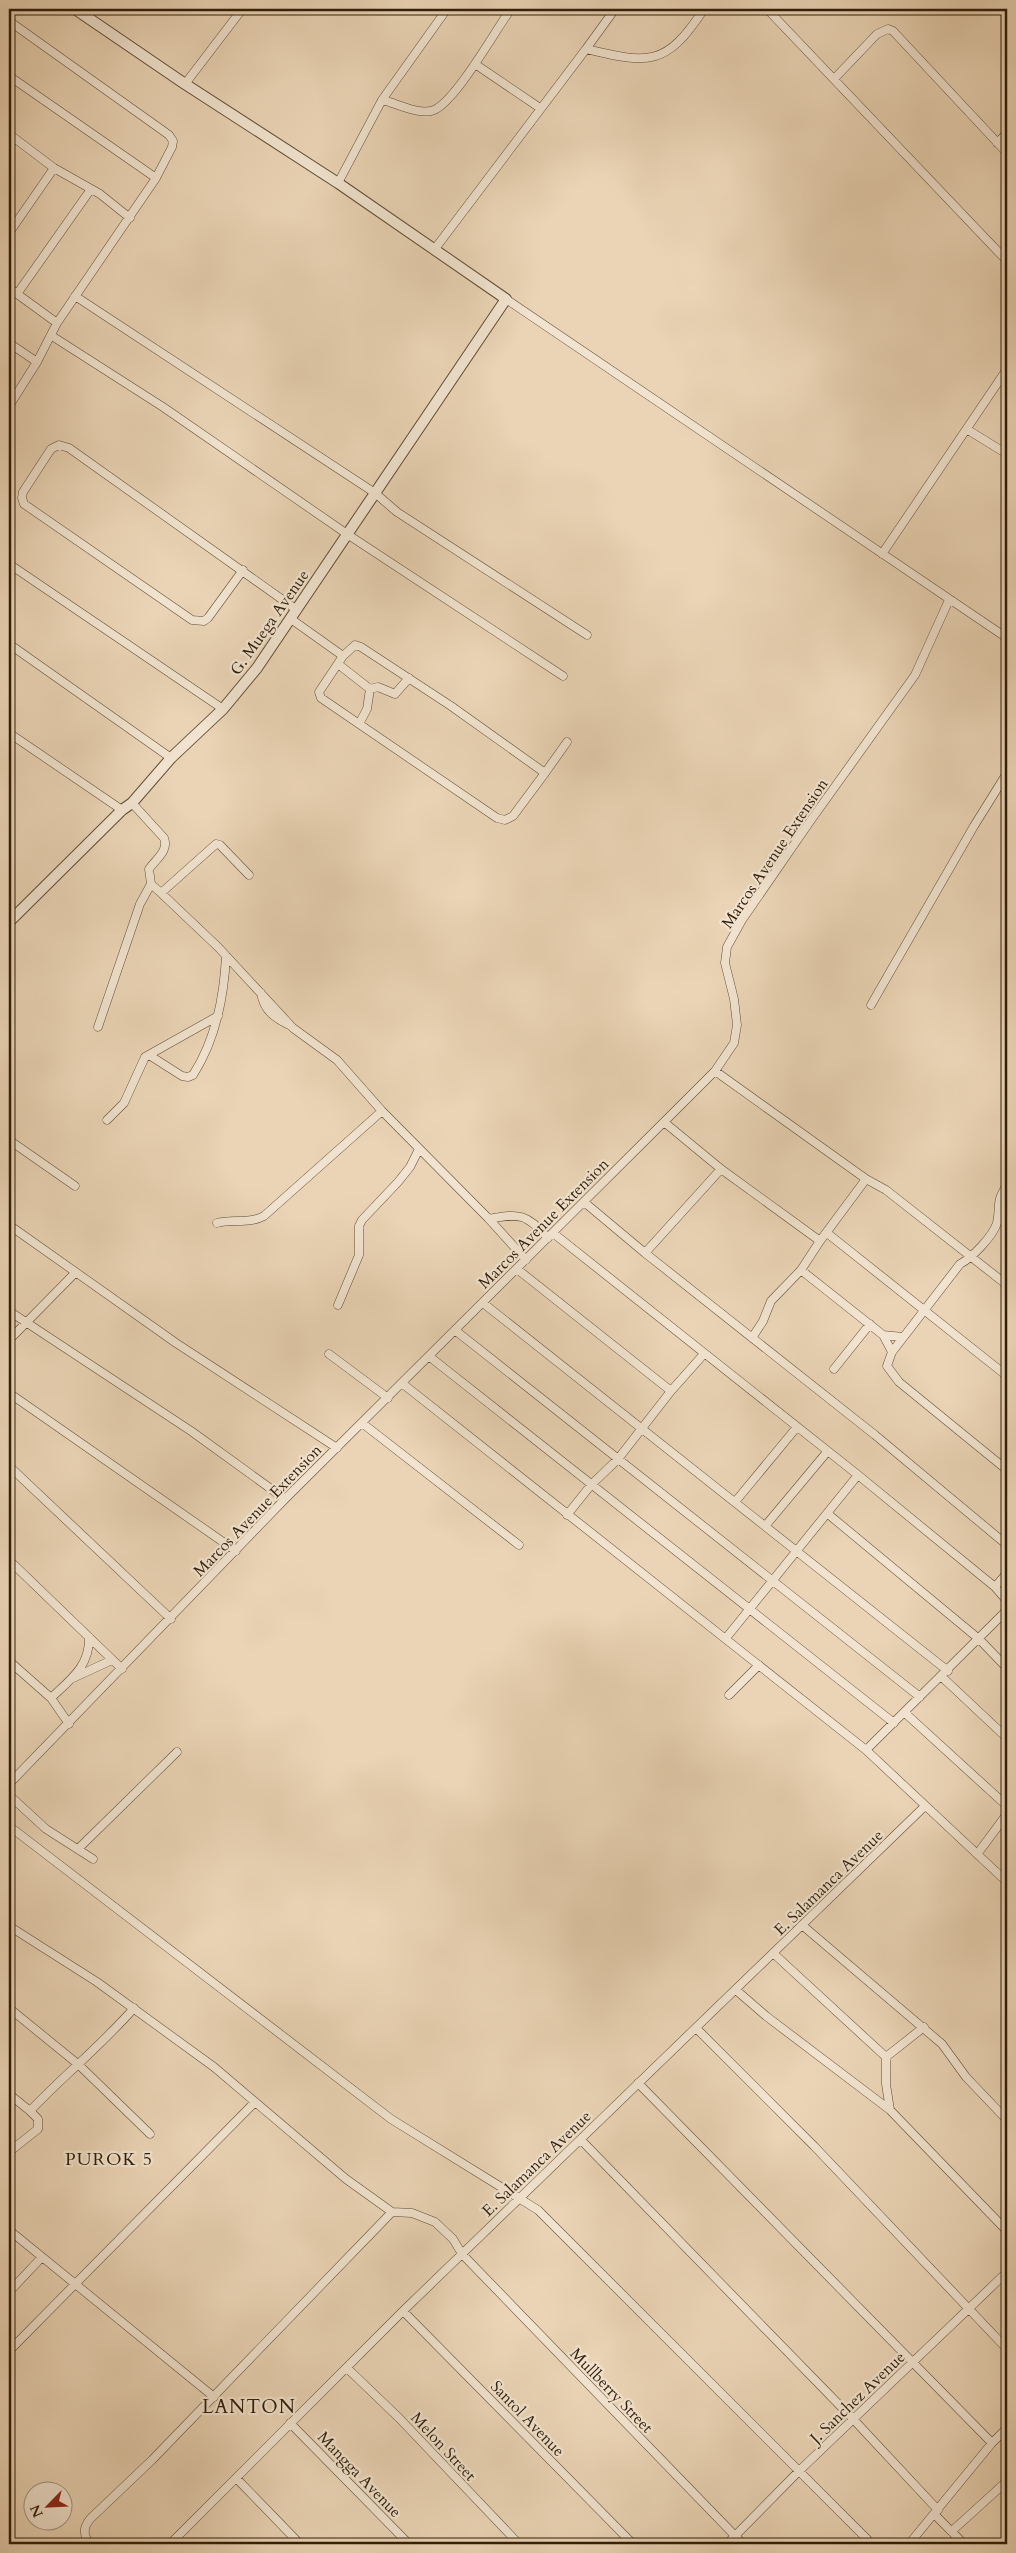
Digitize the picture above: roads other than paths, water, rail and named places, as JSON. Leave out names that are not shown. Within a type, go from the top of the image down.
[{"type":"street","points":[[75,9],[185,84],[338,183],[1007,638]]},
{"type":"street","points":[[185,84],[240,12],[236,9]]},
{"type":"street","points":[[338,183],[382,100],[447,9]]},
{"type":"street","points":[[382,100],[420,111],[434,111],[445,104],[475,64],[511,9]]},
{"type":"street","points":[[434,250],[615,9]]},
{"type":"street","points":[[586,49],[638,60],[658,56],[680,41],[704,9]]},
{"type":"street","points":[[767,9],[1007,261]]},
{"type":"street","points":[[9,21],[169,135],[173,140],[172,147],[156,178],[57,323],[37,362],[10,402]]},
{"type":"street","points":[[834,78],[877,34],[888,29],[893,31],[1007,153]]},
{"type":"street","points":[[475,64],[540,108]]},
{"type":"street","points":[[9,76],[156,178]]},
{"type":"street","points":[[997,143],[1007,133]]},
{"type":"street","points":[[9,147],[12,136],[54,168],[91,188],[130,218]]},
{"type":"street","points":[[9,233],[54,168]]},
{"type":"street","points":[[17,294],[91,188]]},
{"type":"street","points":[[9,288],[57,323]]},
{"type":"street","points":[[75,296],[375,493],[397,512],[587,635]]},
{"type":"street","name":"G. Muega Avenue","points":[[11,915],[122,810],[132,803],[171,758],[224,709],[257,668],[506,299]]},
{"type":"street","points":[[52,336],[163,407],[347,534],[564,676]]},
{"type":"street","points":[[9,343],[37,362]]},
{"type":"street","points":[[882,554],[968,430],[1007,369]]},
{"type":"street","points":[[968,430],[1007,454]]},
{"type":"street","points":[[243,570],[208,618],[204,621],[192,620],[47,518],[24,504],[23,492],[51,448],[56,445],[63,446],[243,570],[343,656]]},
{"type":"street","points":[[9,564],[224,709]]},
{"type":"street","name":"Marcos Avenue Extension","points":[[9,1784],[171,1619],[285,1499],[403,1384],[715,1071],[730,1051],[737,1025],[734,999],[725,963],[727,947],[742,920],[811,820],[915,676],[949,600]]},
{"type":"street","points":[[9,644],[171,758]]},
{"type":"street","points":[[545,772],[409,678],[358,646],[352,647],[343,656],[319,695],[497,818],[505,820],[513,816],[567,742]]},
{"type":"street","points":[[338,664],[370,689]]},
{"type":"street","points":[[370,689],[378,687],[395,694],[409,678]]},
{"type":"street","points":[[360,724],[367,709],[370,689]]},
{"type":"street","points":[[9,733],[122,810]]},
{"type":"street","points":[[871,1005],[974,826],[1007,773]]},
{"type":"street","points":[[98,1027],[140,904],[151,884],[149,869],[166,844],[164,838],[132,803]]},
{"type":"street","points":[[161,893],[216,844],[220,845],[248,875]]},
{"type":"street","points":[[151,884],[226,956],[293,1028],[337,1060],[382,1111],[489,1218],[526,1260]]},
{"type":"street","points":[[149,1055],[182,1076],[188,1077],[193,1075],[203,1056],[223,999],[226,956]]},
{"type":"street","points":[[107,1120],[124,1103],[141,1061],[218,1016]]},
{"type":"street","points":[[715,1071],[866,1179],[903,1203],[1007,1285]]},
{"type":"street","points":[[217,1223],[233,1220],[248,1222],[264,1216],[382,1111]]},
{"type":"street","points":[[664,1122],[721,1169],[820,1241]]},
{"type":"street","points":[[9,1140],[74,1186]]},
{"type":"street","points":[[338,1305],[359,1255],[359,1226],[362,1220],[398,1182],[410,1167],[419,1149]]},
{"type":"street","points":[[645,1253],[721,1169]]},
{"type":"street","points":[[752,1338],[763,1320],[771,1301],[801,1270],[866,1179]]},
{"type":"street","points":[[1007,1185],[998,1199],[995,1226],[971,1258],[960,1264],[903,1337],[892,1352],[887,1366],[893,1377],[1007,1470]]},
{"type":"street","points":[[584,1202],[645,1253],[876,1435],[1007,1544]]},
{"type":"street","points":[[489,1218],[516,1214],[526,1217],[858,1475],[995,1587],[1007,1601]]},
{"type":"street","points":[[9,1225],[176,1343],[337,1448]]},
{"type":"street","points":[[827,1233],[924,1312],[1007,1376]]},
{"type":"street","points":[[960,1249],[960,1264]]},
{"type":"street","points":[[517,1269],[671,1391]]},
{"type":"street","points":[[801,1270],[883,1335],[892,1352]]},
{"type":"street","points":[[9,1340],[75,1273]]},
{"type":"street","points":[[483,1303],[641,1429],[766,1525],[945,1674],[1007,1738]]},
{"type":"street","points":[[9,1310],[190,1431],[285,1499]]},
{"type":"street","points":[[834,1369],[870,1324]]},
{"type":"street","points":[[456,1331],[920,1697]]},
{"type":"street","points":[[883,1335],[903,1337]]},
{"type":"street","points":[[329,1354],[388,1398]]},
{"type":"street","points":[[567,1514],[591,1485],[618,1459],[671,1391],[703,1355]]},
{"type":"street","points":[[430,1357],[894,1723]]},
{"type":"street","points":[[403,1384],[866,1750],[1007,1882]]},
{"type":"street","points":[[9,1393],[236,1551]]},
{"type":"street","points":[[362,1423],[519,1545]]},
{"type":"street","points":[[735,1502],[797,1427]]},
{"type":"street","points":[[766,1525],[827,1452]]},
{"type":"street","points":[[9,1466],[171,1619]]},
{"type":"street","points":[[726,1638],[798,1552],[858,1475]]},
{"type":"street","points":[[828,1514],[979,1639],[1007,1668]]},
{"type":"street","points":[[9,1560],[122,1669]]},
{"type":"street","points":[[995,1587],[1007,1573]]},
{"type":"street","points":[[866,1750],[945,1674],[1007,1610]]},
{"type":"street","points":[[51,1698],[71,1679],[88,1656],[89,1637]]},
{"type":"street","points":[[71,1679],[112,1660]]},
{"type":"street","points":[[9,1661],[51,1698],[69,1724]]},
{"type":"street","points":[[730,1695],[759,1665]]},
{"type":"street","points":[[905,1713],[1007,1806]]},
{"type":"street","points":[[78,1849],[177,1752]]},
{"type":"street","points":[[9,1795],[46,1829],[93,1859]]},
{"type":"street","name":"E. Salamanca Avenue","points":[[170,2544],[403,2311],[925,1806]]},
{"type":"street","points":[[978,1854],[1007,1814]]},
{"type":"street","points":[[9,1826],[391,2119],[521,2197],[550,2219],[872,2544]]},
{"type":"street","points":[[802,1925],[924,2027],[949,2051],[966,2077],[1007,2120]]},
{"type":"street","points":[[9,1926],[134,2008],[214,2067],[346,2180],[392,2212],[214,2397],[86,2525],[84,2533],[90,2544]]},
{"type":"street","points":[[773,1953],[886,2057],[886,2084],[890,2110]]},
{"type":"street","points":[[736,1990],[766,2016],[890,2110],[1007,2231]]},
{"type":"street","points":[[9,2008],[79,2065],[150,2134]]},
{"type":"street","points":[[30,2111],[99,2046],[134,2008]]},
{"type":"street","points":[[886,2057],[924,2027]]},
{"type":"street","points":[[696,2028],[808,2140],[1007,2349]]},
{"type":"street","points":[[638,2083],[992,2444]]},
{"type":"street","points":[[9,2094],[38,2119],[38,2129],[9,2152]]},
{"type":"street","points":[[9,2351],[255,2102]]},
{"type":"street","points":[[581,2140],[854,2420],[964,2544]]},
{"type":"street","name":"Mullberry Street","points":[[392,2212],[412,2213],[435,2222],[453,2239],[462,2254],[743,2544]]},
{"type":"street","points":[[9,2230],[214,2397]]},
{"type":"street","points":[[9,2292],[42,2257]]},
{"type":"street","name":"J. Sanchez Avenue","points":[[727,2544],[799,2471],[1007,2272]]},
{"type":"street","name":"Santol Avenue","points":[[403,2311],[633,2544]]},
{"type":"street","name":"Melon Street","points":[[347,2368],[399,2418],[519,2544]]},
{"type":"street","name":"Mangga Avenue","points":[[290,2423],[409,2544]]},
{"type":"street","points":[[909,2544],[1007,2428]]},
{"type":"street","points":[[237,2479],[300,2544]]},
{"type":"street","points":[[952,2531],[1007,2481]]},
{"type":"street","points":[[177,2537],[184,2544]]},
{"type":"district","name":"PUROK 5","points":[[109,2159]]},
{"type":"district","name":"LANTON","points":[[249,2406]]}]
